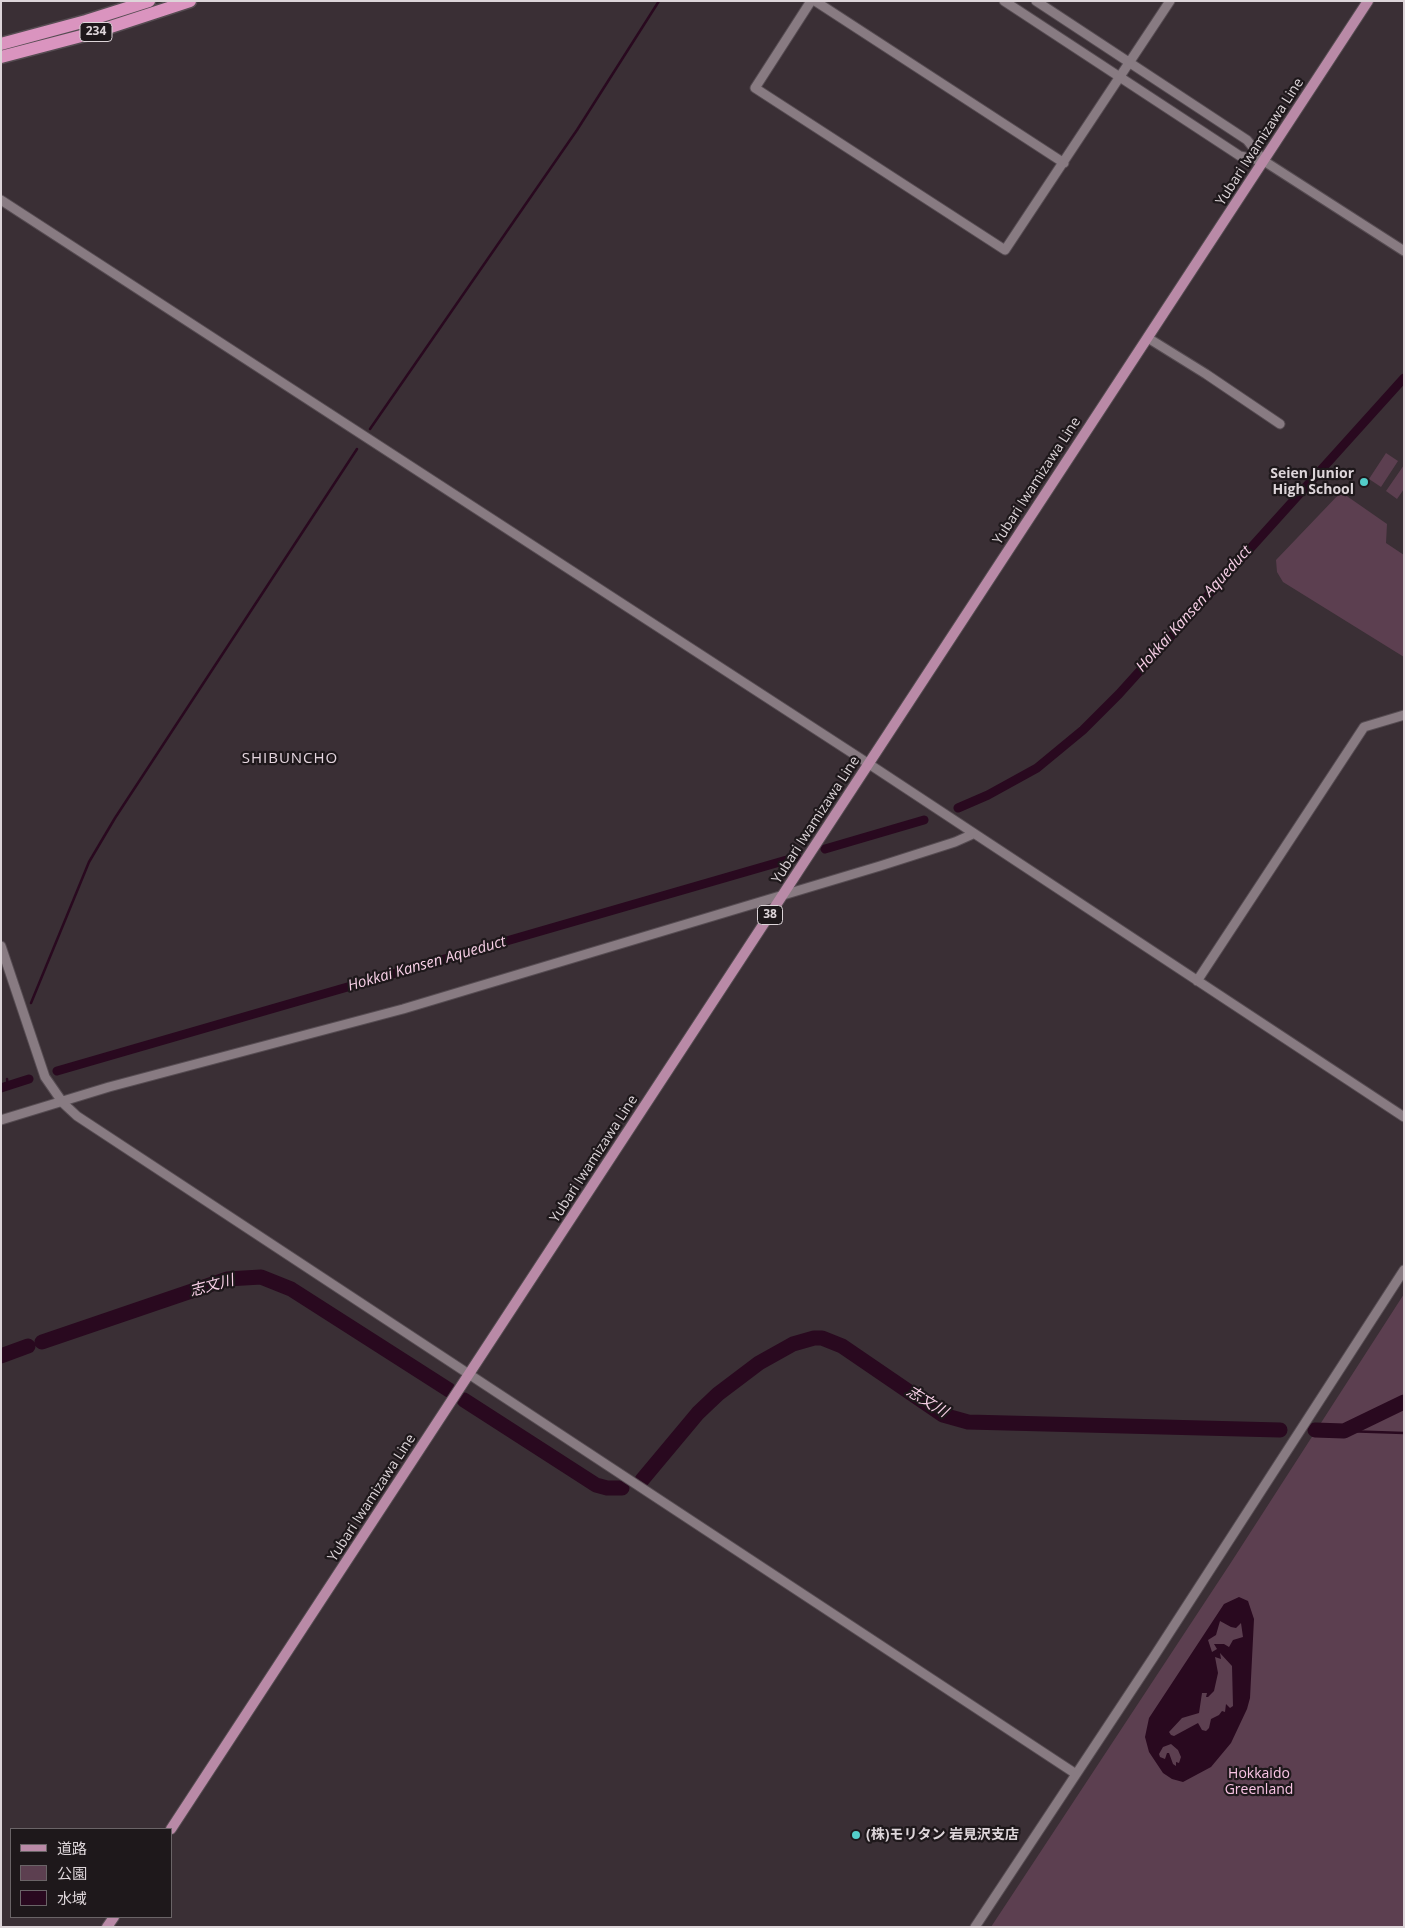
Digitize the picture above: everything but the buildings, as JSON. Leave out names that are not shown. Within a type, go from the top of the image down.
[{"type":"highway","name":"234","points":[[1,44],[86,21],[149,1]]},
{"type":"highway","name":"234","points":[[1,57],[89,34],[190,1]]},
{"type":"main road","name":"Yubari Iwamizawa Line","points":[[172,1828],[1368,1]]},
{"type":"street","points":[[811,1],[755,88],[1005,250],[1121,78],[1170,1]]},
{"type":"street","points":[[815,1],[1064,163]]},
{"type":"street","points":[[1004,1],[1240,156],[1264,160]]},
{"type":"street","points":[[1036,1],[1247,140],[1264,160],[1404,251]]},
{"type":"street","points":[[1,200],[869,764],[1404,1117]]},
{"type":"street","points":[[1148,338],[1280,424]]},
{"type":"street","points":[[1197,981],[1364,727],[1404,715]]},
{"type":"street","points":[[1,1120],[63,1103],[109,1087],[403,1009],[784,893],[880,866],[955,842],[973,834]]},
{"type":"street","points":[[1,946],[45,1077],[63,1103],[99,1132],[1076,1774]]},
{"type":"street","points":[[974,1927],[1076,1774],[1404,1270]]},
{"type":"green space","points":[[1386,453],[1398,461],[1381,487],[1369,479]]},
{"type":"green space","points":[[1404,465],[1404,489],[1397,499],[1386,491]]},
{"type":"green space","points":[[1341,492],[1387,524],[1386,543],[1404,555],[1404,657],[1283,582],[1277,572],[1276,560]]},
{"type":"green space","name":"Hokkaido Greenland","points":[[1404,1294],[1404,1927],[991,1927],[1230,1564]]},
{"type":"water","points":[[1239,1597],[1248,1601],[1254,1619],[1250,1698],[1247,1709],[1231,1743],[1211,1767],[1183,1782],[1172,1779],[1163,1773],[1149,1752],[1145,1737],[1149,1718],[1224,1604]],"holes":[[[1220,1621],[1236,1628],[1241,1623],[1243,1637],[1233,1640],[1229,1647],[1224,1644],[1214,1644],[1217,1649],[1212,1652],[1208,1640],[1216,1635]],[[1220,1653],[1232,1666],[1233,1706],[1230,1708],[1226,1704],[1225,1712],[1222,1711],[1211,1719],[1209,1728],[1206,1731],[1202,1730],[1198,1723],[1174,1736],[1171,1735],[1169,1732],[1182,1718],[1199,1713],[1202,1693],[1207,1693],[1206,1697],[1208,1697],[1214,1691],[1218,1673],[1215,1657],[1221,1659]],[[1171,1744],[1178,1750],[1181,1757],[1179,1763],[1176,1762],[1176,1766],[1173,1764],[1169,1753],[1167,1753],[1165,1759],[1160,1757],[1159,1754],[1163,1747]]]},
{"type":"waterway","points":[[370,429],[577,130],[659,1]]},
{"type":"waterway","name":"Hokkai Kansen Aqueduct","points":[[958,808],[988,795],[1037,768],[1083,730],[1119,694],[1404,378]]},
{"type":"waterway","points":[[31,1003],[89,862],[115,818],[357,449]]},
{"type":"waterway","name":"Hokkai Kansen Aqueduct","points":[[825,849],[924,820]]},
{"type":"waterway","name":"Hokkai Kansen Aqueduct","points":[[57,1071],[797,857]]},
{"type":"waterway","name":"Hokkai Kansen Aqueduct","points":[[7,1079],[8,1086]]},
{"type":"waterway","name":"Hokkai Kansen Aqueduct","points":[[1,1088],[29,1079]]},
{"type":"waterway","name":"志文川","points":[[42,1342],[227,1279],[261,1277],[291,1289],[449,1390]]},
{"type":"waterway","name":"志文川","points":[[642,1480],[698,1413],[718,1394],[759,1363],[793,1344],[814,1338],[822,1338],[842,1346],[943,1415],[968,1422],[1280,1430]]},
{"type":"waterway","name":"志文川","points":[[1,1356],[28,1346]]},
{"type":"waterway","name":"志文川","points":[[464,1400],[596,1485],[607,1488],[622,1488]]},
{"type":"waterway","name":"志文川","points":[[1315,1430],[1344,1431],[1404,1402]]},
{"type":"waterway","points":[[1344,1431],[1404,1433]]},
{"type":"place","name":"Seien Junior High School","points":[[1364,482]]},
{"type":"place","name":"(株)モリタン 岩見沢支店","points":[[856,1835]]},
{"type":"district","name":"SHIBUNCHO","points":[[290,759]]}]
